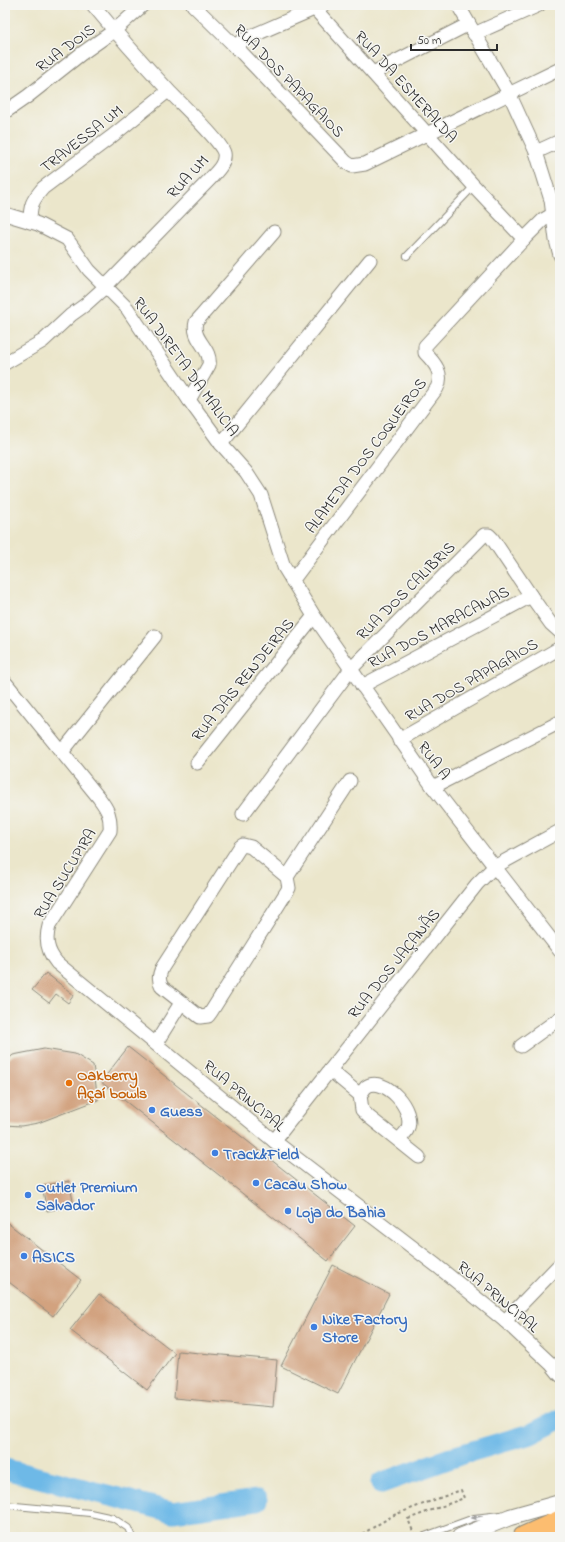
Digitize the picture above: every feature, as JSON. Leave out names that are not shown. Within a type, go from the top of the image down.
[{"type":"highway","points":[[524,1537],[560,1521]]},
{"type":"street","name":"RUA UM","points":[[93,5],[168,91],[217,141],[224,153],[222,165],[210,179],[105,287]]},
{"type":"street","name":"RUA DOIS","points":[[5,112],[115,30],[142,5]]},
{"type":"street","name":"RUA DOS PAPAGAIOS","points":[[193,5],[235,46],[346,162],[352,166],[365,164],[427,134]]},
{"type":"street","points":[[458,5],[509,93],[536,152],[551,200],[557,212],[556,240],[560,255]]},
{"type":"street","points":[[373,73],[471,29],[539,5]]},
{"type":"street","points":[[235,46],[247,38],[319,7]]},
{"type":"street","name":"RUA DA ESMERALDA","points":[[319,7],[373,73],[474,186],[524,239]]},
{"type":"street","points":[[427,134],[560,69]]},
{"type":"street","name":"TRAVESSA UM","points":[[30,222],[31,206],[34,198],[43,188],[111,138],[168,91]]},
{"type":"street","points":[[536,152],[560,141]]},
{"type":"street","points":[[524,239],[543,220],[557,212]]},
{"type":"street","name":"RUA DIRETA DA MALICIA","points":[[5,214],[48,228],[67,239],[89,270],[127,308],[189,400],[221,444],[246,472],[261,495],[284,567],[292,581]]},
{"type":"street","points":[[189,400],[209,365],[210,359],[196,336],[194,328],[196,322],[274,232]]},
{"type":"street","name":"ALAMEDA DOS COQUEIROS","points":[[292,581],[437,388],[440,381],[440,375],[434,362],[424,353],[425,346],[524,239]]},
{"type":"street","points":[[221,444],[370,260]]},
{"type":"street","points":[[5,363],[43,341],[71,315],[105,287]]},
{"type":"street","name":"RUA DOS MARACANAS","points":[[484,534],[489,535],[492,538],[530,596],[551,624],[560,632]]},
{"type":"street","name":"RUA DOS CALIBRIS","points":[[243,814],[351,669],[484,534]]},
{"type":"street","name":"RUA A","points":[[292,581],[314,616],[399,740],[433,787],[560,952]]},
{"type":"street","name":"RUA DOS MARACANAS","points":[[362,686],[530,596]]},
{"type":"street","name":"RUA DAS RENDEIRAS","points":[[197,763],[314,616]]},
{"type":"street","points":[[5,682],[62,752],[155,636]]},
{"type":"street","name":"RUA DOS PAPAGAIOS","points":[[399,740],[560,648]]},
{"type":"street","points":[[433,787],[560,722]]},
{"type":"street","name":"RUA SUCUPIRA","points":[[57,963],[50,956],[47,945],[46,935],[49,926],[110,831],[111,822],[105,806],[62,752]]},
{"type":"street","points":[[288,882],[251,847],[243,845],[240,847],[162,968],[159,977],[159,983],[162,987],[200,1017],[208,1016],[350,781]]},
{"type":"street","name":"RUA DOS JAÇANÃS","points":[[274,1141],[477,884],[494,867],[560,831]]},
{"type":"street","name":"RUA PRINCIPAL","points":[[57,963],[274,1141],[437,1266],[505,1321],[555,1362],[560,1375]]},
{"type":"street","points":[[156,1043],[181,1003]]},
{"type":"street","points":[[521,1046],[560,1018]]},
{"type":"street","points":[[330,1070],[360,1095],[362,1110],[366,1114],[384,1131],[399,1140],[419,1158]]},
{"type":"street","points":[[360,1095],[366,1088],[372,1085],[379,1085],[387,1089],[401,1100],[408,1114],[408,1122],[407,1130],[399,1140]]},
{"type":"street","points":[[505,1321],[560,1264]]},
{"type":"street","points":[[460,1537],[516,1516],[560,1502]]},
{"type":"lane","points":[[407,256],[474,186]]},
{"type":"lane","points":[[5,1505],[90,1513],[113,1518],[128,1528],[132,1537]]},
{"type":"lane","points":[[422,1537],[474,1518],[493,1515],[516,1516]]},
{"type":"path","points":[[357,1537],[394,1515],[461,1490],[464,1498],[408,1519],[415,1537]]},
{"type":"building","points":[[46,973],[74,995],[68,1003],[56,994],[49,1003],[32,990]]},
{"type":"building","points":[[128,1047],[355,1226],[328,1261],[101,1082]]},
{"type":"building","points":[[44,1049],[75,1054],[93,1065],[98,1100],[38,1123],[21,1126],[5,1125],[5,1062],[13,1055]]},
{"type":"building","points":[[69,1181],[74,1206],[47,1211],[42,1186]]},
{"type":"building","points":[[5,1221],[81,1280],[53,1316],[5,1279]]},
{"type":"building","points":[[333,1265],[389,1294],[338,1394],[281,1366]]},
{"type":"building","points":[[99,1294],[175,1353],[147,1390],[70,1330]]},
{"type":"building","points":[[178,1351],[277,1360],[273,1407],[174,1398]]},
{"type":"waterway","points":[[381,1483],[459,1455],[531,1434],[560,1419]]},
{"type":"waterway","points":[[5,1469],[173,1512],[257,1500]]},
{"type":"place","name":"Oakberry Açaí bowls","points":[[69,1083]]},
{"type":"place","name":"Guess","points":[[152,1110]]},
{"type":"place","name":"Track&Field","points":[[215,1153]]},
{"type":"place","name":"Cacau Show","points":[[256,1183]]},
{"type":"place","name":"Outlet Premium Salvador","points":[[28,1195]]},
{"type":"place","name":"Loja do Bahia","points":[[288,1211]]},
{"type":"place","name":"ASICS","points":[[24,1256]]},
{"type":"place","name":"Nike Factory Store","points":[[314,1327]]}]
